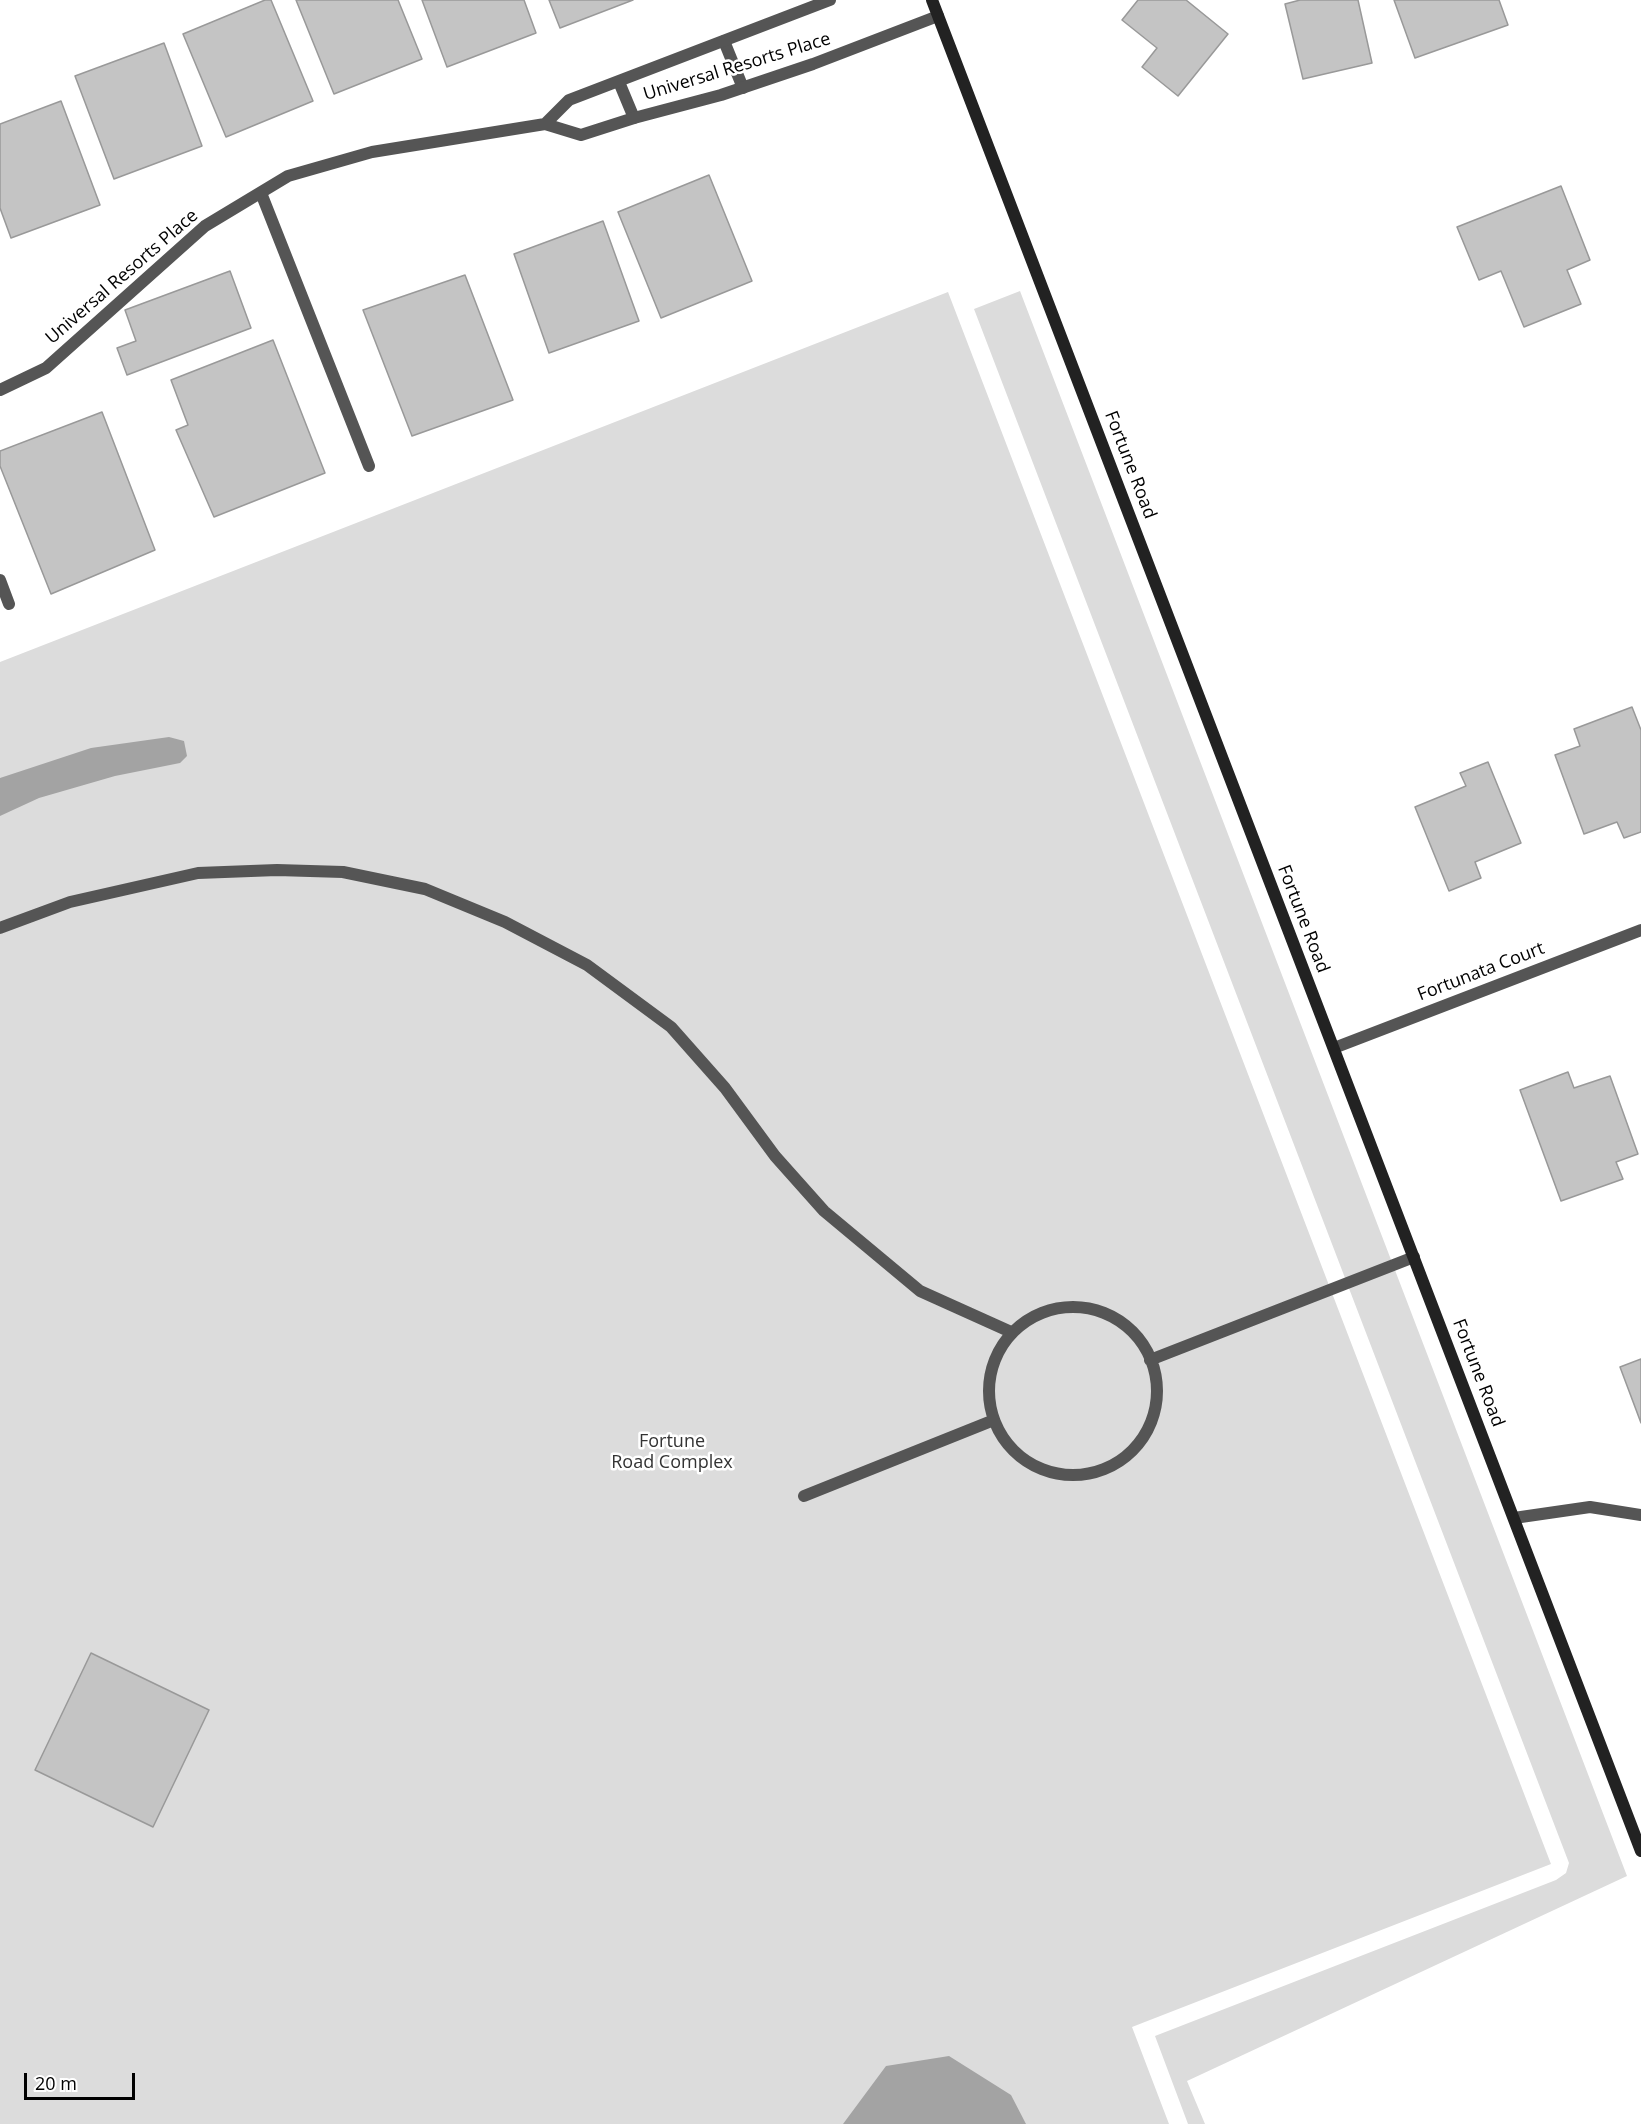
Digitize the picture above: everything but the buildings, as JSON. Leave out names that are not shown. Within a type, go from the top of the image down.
[{"type":"street","name":"Universal Resorts Place","points":[[545,124],[569,100],[830,0]]},
{"type":"street","name":"Fortune Road","points":[[933,0],[1641,1851]]},
{"type":"street","name":"Universal Resorts Place","points":[[0,390],[46,368],[205,226],[288,176],[372,152],[545,124],[581,135],[743,88],[938,16]]},
{"type":"street","points":[[723,41],[743,88]]},
{"type":"street","points":[[619,82],[634,118]]},
{"type":"street","points":[[261,193],[369,466]]},
{"type":"street","points":[[0,580],[9,603]]},
{"type":"street","points":[[0,928],[70,902],[198,873],[277,870],[344,872],[425,889],[505,922],[587,965],[662,1020],[725,1088],[775,1156],[824,1211],[920,1291],[1011,1332]]},
{"type":"street","name":"Fortunata Court","points":[[1334,1048],[1641,930]]},
{"type":"street","points":[[1150,1360],[1414,1257]]},
{"type":"street","points":[[1073,1306],[1102,1311],[1127,1327],[1146,1349],[1150,1360],[1154,1368],[1157,1398],[1150,1426],[1133,1451],[1109,1468],[1075,1476],[1046,1472],[1020,1458],[1000,1435],[990,1408],[988,1386],[995,1358],[1011,1332],[1034,1315],[1073,1306]]},
{"type":"street","points":[[804,1496],[994,1420]]},
{"type":"street","points":[[1514,1518],[1590,1507],[1641,1515]]},
{"type":"green space","points":[[1020,291],[1627,1876],[1187,2081],[1205,2124],[1188,2124],[1155,2036],[1556,1880],[1566,1873],[1569,1863],[974,309]]},
{"type":"green space","name":"Fortune Road Complex","points":[[948,292],[1551,1864],[1132,2027],[1169,2124],[0,2124],[0,662]]},
{"type":"shaded area","points":[[169,737],[184,741],[187,756],[180,763],[115,776],[39,798],[0,816],[0,778],[91,748]]},
{"type":"shaded area","points":[[949,2056],[1011,2095],[1026,2124],[843,2124],[886,2066]]}]
